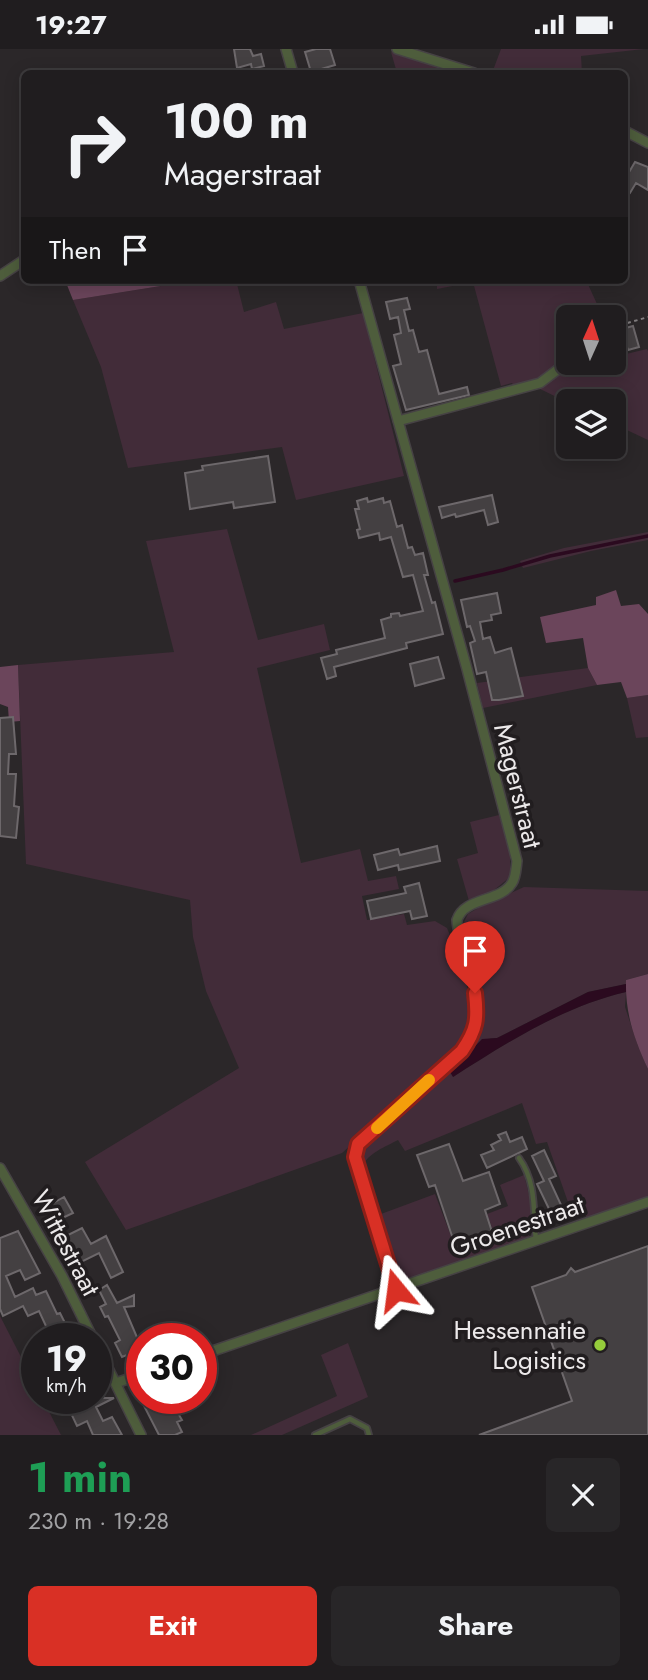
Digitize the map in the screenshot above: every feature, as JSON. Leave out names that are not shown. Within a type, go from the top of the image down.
[{"type":"street","points":[[286,49],[292,70]]},
{"type":"street","points":[[397,49],[464,70]]},
{"type":"street","points":[[628,133],[648,143]]},
{"type":"street","points":[[0,276],[21,262]]},
{"type":"street","name":"Magerstraat","points":[[360,284],[464,657],[517,861],[513,883],[458,915],[457,927],[475,993],[477,1013],[474,1032],[462,1051],[358,1144],[355,1157],[396,1290]]},
{"type":"street","points":[[398,421],[540,383],[556,371]]},
{"type":"street","name":"Wittestraat","points":[[0,1168],[62,1276],[85,1323]]},
{"type":"street","name":"Groenestraat","points":[[217,1350],[648,1202]]},
{"type":"street","points":[[112,1375],[141,1435]]},
{"type":"street","points":[[116,1383],[126,1380]]},
{"type":"lane","points":[[519,1158],[530,1177],[533,1190],[536,1242]]},
{"type":"lane","points":[[315,1435],[350,1419],[367,1428],[369,1435]]},
{"type":"path","points":[[626,323],[648,317]]},
{"type":"shaded area","points":[[501,49],[644,49],[581,56],[582,70],[493,70]]},
{"type":"shaded area","points":[[391,52],[450,70],[396,70]]},
{"type":"shaded area","points":[[67,284],[167,285],[73,300]]},
{"type":"shaded area","points":[[237,284],[244,312],[276,302],[284,329],[363,313],[404,476],[296,500],[282,447],[128,468],[101,367],[73,300],[167,285]]},
{"type":"shaded area","points":[[437,284],[463,284],[437,289]]},
{"type":"shaded area","points":[[474,284],[588,284],[597,305],[556,305],[556,368],[543,378],[514,387],[512,383],[501,386]]},
{"type":"shaded area","points":[[647,349],[648,440],[626,430],[626,389],[556,389],[556,397],[538,388],[556,374],[626,375],[626,354]]},
{"type":"shaded area","points":[[227,529],[258,640],[324,624],[330,650],[257,668],[301,863],[360,849],[368,881],[396,876],[399,889],[362,896],[367,920],[404,914],[407,925],[435,921],[447,928],[460,959],[472,1007],[470,1028],[464,1039],[443,1062],[342,1153],[126,1230],[85,1162],[239,1068],[206,991],[193,937],[190,900],[26,864],[18,665],[174,652],[146,541]]},
{"type":"shaded area","points":[[648,532],[648,540],[523,568],[520,561],[564,548]]},
{"type":"shaded area","points":[[616,590],[621,606],[639,604],[648,614],[648,695],[627,698],[621,682],[597,685],[588,668],[583,638],[546,643],[540,617],[596,605],[596,597]]},
{"type":"shaded area","points":[[18,665],[20,721],[9,722],[8,707],[0,704],[0,667]]},
{"type":"shaded area","points":[[588,668],[597,685],[483,708],[477,683]]},
{"type":"shaded area","points":[[648,695],[648,737],[636,738],[627,698]]},
{"type":"shaded area","points":[[499,815],[510,851],[510,877],[493,891],[469,901],[457,859],[478,853],[470,822]]},
{"type":"shaded area","points":[[524,887],[648,891],[648,974],[626,980],[626,984],[588,992],[497,1038],[483,1041],[471,1051],[453,1077],[558,1016],[626,992],[625,1007],[648,1069],[648,1199],[587,1219],[580,1201],[569,1205],[547,1142],[536,1144],[522,1103],[405,1151],[398,1140],[373,1154],[362,1167],[360,1159],[363,1144],[475,1038],[476,977],[464,932],[464,922],[468,914],[478,908]]},
{"type":"shaded area","points":[[648,974],[648,1069],[631,1026],[626,980]]},
{"type":"shaded area","points":[[626,984],[626,992],[558,1016],[453,1077],[450,1072],[482,1039],[497,1038],[588,992]]},
{"type":"shaded area","points":[[524,1175],[532,1217],[527,1240],[407,1279],[396,1275],[379,1219],[381,1214],[435,1194],[456,1249],[495,1236],[487,1214],[508,1206],[500,1185]]},
{"type":"shaded area","points":[[0,1316],[21,1357],[21,1414],[50,1414],[61,1435],[0,1435]]},
{"type":"shaded area","points":[[348,1343],[368,1397],[282,1435],[251,1435],[337,1396],[321,1355]]},
{"type":"building","points":[[234,49],[250,49],[253,56],[261,54],[264,66],[252,69],[251,64],[237,68]]},
{"type":"building","points":[[330,49],[335,65],[310,70],[305,52]]},
{"type":"building","points":[[635,162],[648,167],[648,190],[636,183],[630,193],[628,192],[628,174]]},
{"type":"building","points":[[407,298],[410,309],[404,310],[409,331],[413,330],[419,352],[427,350],[439,394],[467,387],[469,395],[406,410],[393,366],[401,364],[394,335],[401,333],[398,317],[390,319],[386,302]]},
{"type":"building","points":[[633,326],[639,347],[628,350],[626,328]]},
{"type":"building","points":[[268,456],[275,502],[234,508],[233,502],[190,509],[185,473],[203,470],[202,466]]},
{"type":"building","points":[[492,495],[498,522],[488,525],[484,510],[442,518],[439,507]]},
{"type":"building","points":[[367,498],[368,502],[383,498],[384,503],[390,501],[397,527],[402,525],[408,548],[412,547],[415,555],[423,553],[428,575],[424,575],[432,603],[435,602],[443,634],[406,643],[407,648],[334,667],[336,676],[327,679],[321,658],[337,654],[336,650],[385,638],[381,620],[391,617],[391,614],[399,613],[400,616],[423,611],[413,575],[403,577],[391,537],[380,540],[379,533],[359,538],[357,530],[360,529],[355,509],[359,509],[357,501]]},
{"type":"building","points":[[497,593],[501,613],[491,615],[492,620],[480,622],[483,639],[490,637],[495,653],[511,648],[523,696],[492,700],[486,672],[477,674],[470,643],[475,641],[470,626],[467,627],[461,600]]},
{"type":"building","points":[[438,657],[444,678],[415,686],[410,664]]},
{"type":"building","points":[[13,717],[16,754],[9,754],[8,774],[16,774],[14,806],[19,807],[16,838],[0,836],[0,718]]},
{"type":"building","points":[[437,846],[440,861],[399,870],[398,865],[378,870],[374,855],[398,849],[400,855]]},
{"type":"building","points":[[419,883],[427,916],[412,919],[410,911],[371,919],[367,901],[406,893],[404,887]]},
{"type":"building","points":[[506,1132],[510,1142],[522,1137],[527,1149],[487,1168],[481,1155],[494,1150],[491,1145],[501,1140],[498,1135]]},
{"type":"building","points":[[449,1144],[463,1181],[489,1172],[500,1204],[485,1210],[493,1235],[456,1248],[435,1185],[429,1187],[417,1155]]},
{"type":"building","points":[[544,1150],[556,1176],[549,1179],[562,1207],[551,1213],[537,1184],[544,1181],[532,1156]]},
{"type":"building","points":[[64,1197],[73,1213],[54,1222],[46,1207]]},
{"type":"building","points":[[82,1228],[91,1244],[106,1236],[123,1272],[111,1278],[99,1253],[75,1265],[68,1251],[72,1249],[66,1236]]},
{"type":"building","points":[[18,1231],[40,1273],[25,1280],[20,1270],[6,1276],[15,1297],[33,1288],[36,1295],[46,1291],[57,1314],[60,1313],[65,1323],[45,1323],[39,1311],[28,1316],[23,1306],[3,1316],[0,1309],[0,1238]]},
{"type":"building","name":"Hessennatie Logistics","points":[[648,1246],[648,1435],[479,1435],[572,1401],[532,1287],[566,1275],[571,1268],[575,1272]]},
{"type":"building","points":[[107,1285],[117,1303],[134,1295],[134,1306],[124,1307],[131,1323],[126,1323],[126,1355],[122,1357],[115,1343],[120,1340],[108,1316],[105,1317],[100,1307],[106,1304],[99,1290]]},
{"type":"building","points":[[71,1414],[100,1414],[103,1421],[112,1417],[122,1435],[93,1435],[87,1421],[77,1426]]},
{"type":"building","points":[[148,1414],[178,1414],[182,1420],[177,1422],[182,1432],[159,1435]]},
{"type":"waterway","points":[[455,581],[550,556],[648,536]]},
{"type":"slow traffic","points":[[377,1128],[429,1080]]},
{"type":"place","name":"Hessennatie Logistics","points":[[600,1345]]},
{"type":"route","points":[[396,1290],[355,1157],[358,1144],[462,1051],[474,1032],[477,1013],[475,993]]}]
